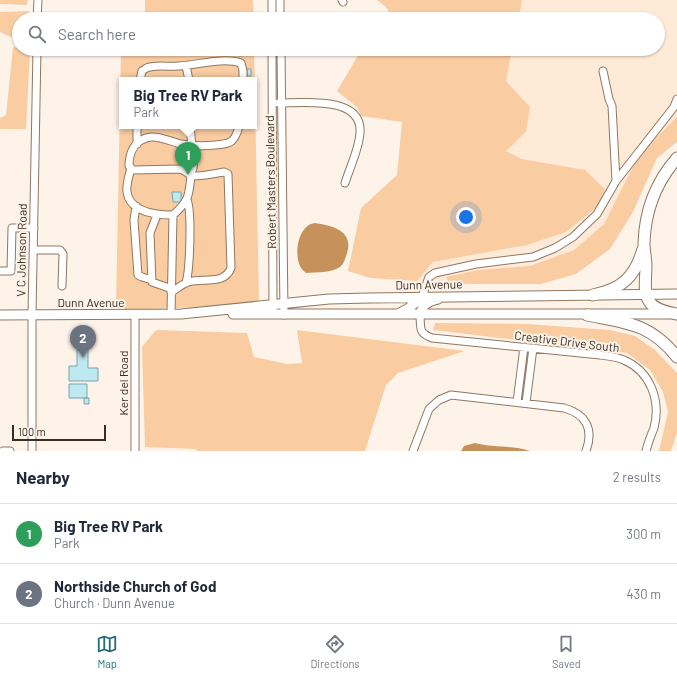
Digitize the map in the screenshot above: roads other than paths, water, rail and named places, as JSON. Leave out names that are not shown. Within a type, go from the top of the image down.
[{"type":"highway","points":[[593,295],[615,288],[629,277],[639,262],[644,245],[647,215],[653,195],[660,181],[677,158]]},
{"type":"highway","points":[[644,245],[646,261],[646,294],[648,300],[663,311],[676,314]]},
{"type":"highway","points":[[587,315],[627,322],[641,327],[654,334],[677,357]]},
{"type":"main road","name":"Dunn Avenue","points":[[0,315],[181,314],[273,310],[284,304],[329,299],[450,296],[677,294]]},
{"type":"main road","points":[[420,315],[421,309],[425,304],[450,296]]},
{"type":"main road","points":[[397,315],[409,308],[422,297]]},
{"type":"main road","name":"Dunn Avenue","points":[[273,310],[284,315],[676,314]]},
{"type":"street","points":[[37,12],[38,0]]},
{"type":"street","points":[[272,0],[272,12]]},
{"type":"street","points":[[280,0],[280,12]]},
{"type":"street","name":"V C Johnson Road","points":[[32,451],[32,315],[37,56]]},
{"type":"street","name":"Robert Masters Boulevard","points":[[272,56],[273,310]]},
{"type":"street","name":"Robert Masters Boulevard","points":[[281,56],[284,315]]},
{"type":"street","points":[[141,77],[142,71],[148,67],[186,66],[232,60],[241,63],[243,77]]},
{"type":"street","points":[[186,66],[188,77]]},
{"type":"street","points":[[603,72],[612,106],[616,181]]},
{"type":"street","points":[[422,297],[429,278],[435,273],[476,264],[533,257],[564,243],[581,230],[597,214],[616,181],[674,107],[677,100]]},
{"type":"street","points":[[272,103],[335,104],[347,108],[354,113],[360,126],[360,135],[345,183]]},
{"type":"street","points":[[137,129],[137,144]]},
{"type":"street","points":[[186,282],[189,269],[189,212],[187,200],[190,175],[193,168],[193,146],[190,129]]},
{"type":"street","points":[[172,291],[186,282],[212,281],[220,279],[227,275],[231,268],[228,174],[224,172],[195,176],[190,175],[186,171],[180,169],[133,170],[128,166],[129,156],[133,146],[140,141],[151,137],[193,146],[228,144],[233,140],[238,129]]},
{"type":"street","points":[[131,168],[127,192],[131,202],[142,210],[156,215],[173,215],[183,207],[187,200]]},
{"type":"street","points":[[136,206],[134,220],[138,275],[152,280],[152,282],[172,291]]},
{"type":"street","points":[[152,280],[150,233],[156,215]]},
{"type":"street","points":[[171,314],[173,215]]},
{"type":"street","points":[[0,271],[11,271],[12,228],[34,228]]},
{"type":"street","points":[[34,250],[60,250],[62,252],[62,286]]},
{"type":"street","name":"Ker del Road","points":[[135,314],[135,451]]},
{"type":"street","name":"Creative Drive South","points":[[420,315],[422,332],[424,335],[432,338],[616,357],[625,361],[644,374],[650,382],[654,392],[656,401],[654,427],[646,451]]},
{"type":"street","points":[[516,402],[524,347]]},
{"type":"street","points":[[526,403],[533,348]]},
{"type":"street","points":[[413,451],[429,409],[439,400],[451,395],[574,410],[584,418],[588,427],[589,436],[586,451]]},
{"type":"street","points":[[3,451],[10,451]]},
{"type":"place","name":"Big Tree RV Park","points":[[188,175]]},
{"type":"place","name":"Northside Church of God","points":[[83,358]]}]
